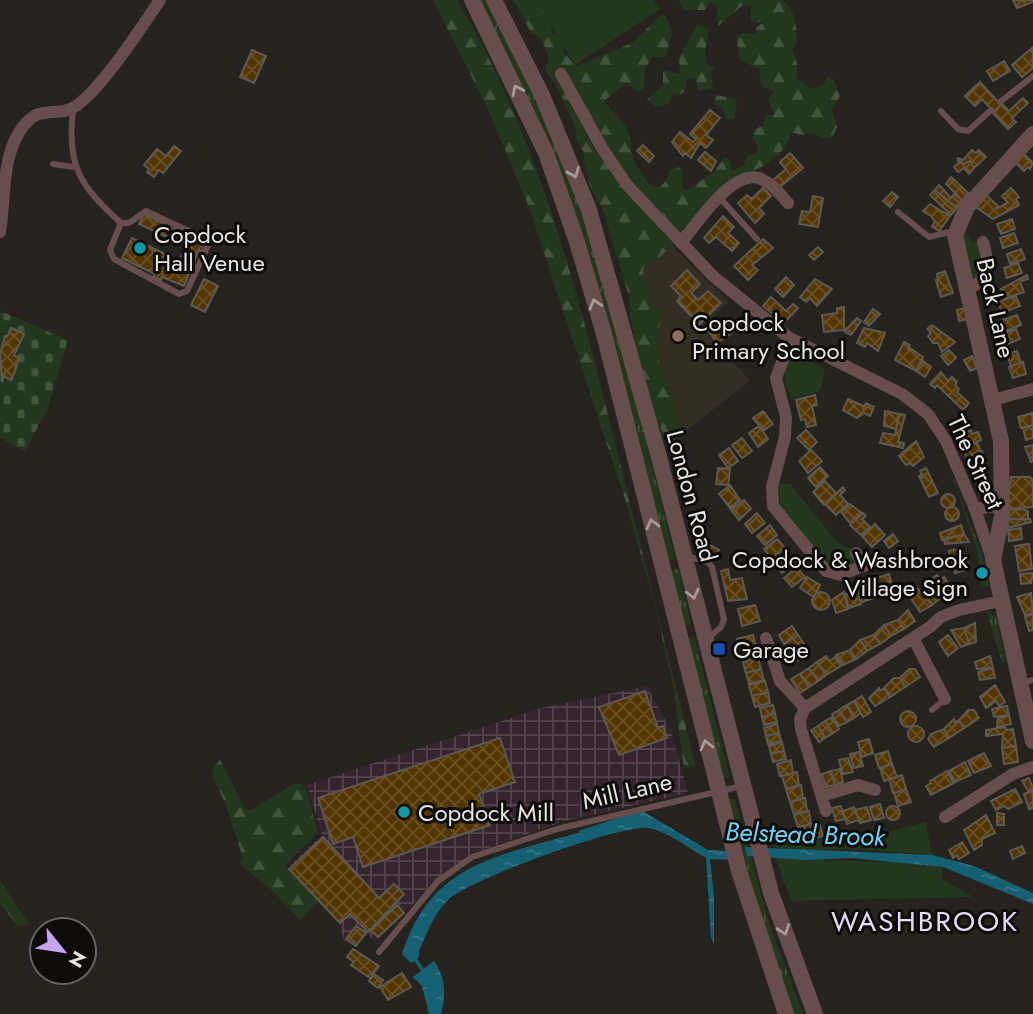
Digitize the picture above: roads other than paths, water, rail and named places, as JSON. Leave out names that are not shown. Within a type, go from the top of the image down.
[{"type":"street","points":[[0,232],[10,156],[17,137],[36,115],[73,108],[110,67],[160,0]]},
{"type":"street","name":"London Road","points":[[472,0],[546,153],[577,242],[612,367],[729,835],[755,927],[786,1014]]},
{"type":"street","name":"London Road","points":[[494,0],[542,95],[589,210],[684,556],[763,865],[816,1014]]},
{"type":"street","name":"The Street","points":[[561,74],[621,176],[681,243],[736,296],[790,339],[902,394],[928,414],[946,441],[993,560],[1001,601],[1026,682],[1033,741]]},
{"type":"street","name":"Back Lane","points":[[993,560],[1000,538],[1003,505],[1002,451],[955,230],[974,199],[1033,134]]},
{"type":"street","points":[[681,243],[719,197],[735,183],[755,178],[770,184],[789,203]]},
{"type":"street","points":[[969,288],[982,280],[986,271],[983,243]]},
{"type":"street","points":[[790,339],[776,378],[786,417],[785,437],[772,487],[773,506],[827,571],[841,575],[879,559]]},
{"type":"street","points":[[993,400],[1033,389]]},
{"type":"street","points":[[975,509],[1003,505]]},
{"type":"street","points":[[856,553],[864,566]]},
{"type":"street","points":[[826,811],[801,729],[800,719],[805,708],[871,671],[941,617],[1001,601]]},
{"type":"street","points":[[766,638],[780,681],[805,708]]},
{"type":"street","points":[[913,638],[945,699]]},
{"type":"street","points":[[945,817],[1013,774],[1033,767]]},
{"type":"street","points":[[822,796],[857,780],[875,790]]},
{"type":"lane","points":[[1000,102],[1033,76]]},
{"type":"lane","points":[[73,108],[74,167],[121,223],[129,223],[146,211],[210,241],[187,291],[179,294],[114,259],[110,250],[121,223]]},
{"type":"lane","points":[[941,111],[958,129],[968,131],[991,110]]},
{"type":"lane","points":[[52,164],[74,167]]},
{"type":"lane","points":[[719,197],[757,239]]},
{"type":"lane","points":[[898,212],[929,237],[955,230]]},
{"type":"lane","points":[[684,556],[708,562],[712,567],[724,619],[716,632],[705,640]]},
{"type":"lane","points":[[932,710],[945,699]]},
{"type":"lane","name":"Mill Lane","points":[[379,952],[438,881],[483,853],[557,829],[742,786]]},
{"type":"water","points":[[644,812],[708,850],[739,851],[741,860],[710,859],[714,897],[714,945],[711,937],[706,858],[671,837],[649,828],[609,834],[579,843],[514,867],[461,891],[448,900],[438,912],[419,951],[419,957],[411,963],[402,954],[415,924],[430,900],[449,882],[470,868],[520,849]]},
{"type":"water","points":[[745,847],[932,855],[974,866],[1033,893],[1033,904],[943,867],[852,858],[806,860],[747,856]]},
{"type":"water","points":[[434,961],[444,986],[441,1014],[429,1014],[422,986],[413,977]]},
{"type":"waterway","name":"Belstead Brook","points":[[581,832],[617,820]]},
{"type":"waterway","name":"Belstead Brook","points":[[414,957],[423,971]]},
{"type":"place","name":"Copdock Hall Venue","points":[[140,248]]},
{"type":"place","name":"Copdock Primary School","points":[[678,336]]},
{"type":"place","name":"Copdock & Washbrook Village Sign","points":[[982,573]]},
{"type":"place","name":"Garage","points":[[719,649]]},
{"type":"place","name":"Copdock Mill","points":[[404,812]]},
{"type":"district","name":"WASHBROOK","points":[[925,921]]}]
